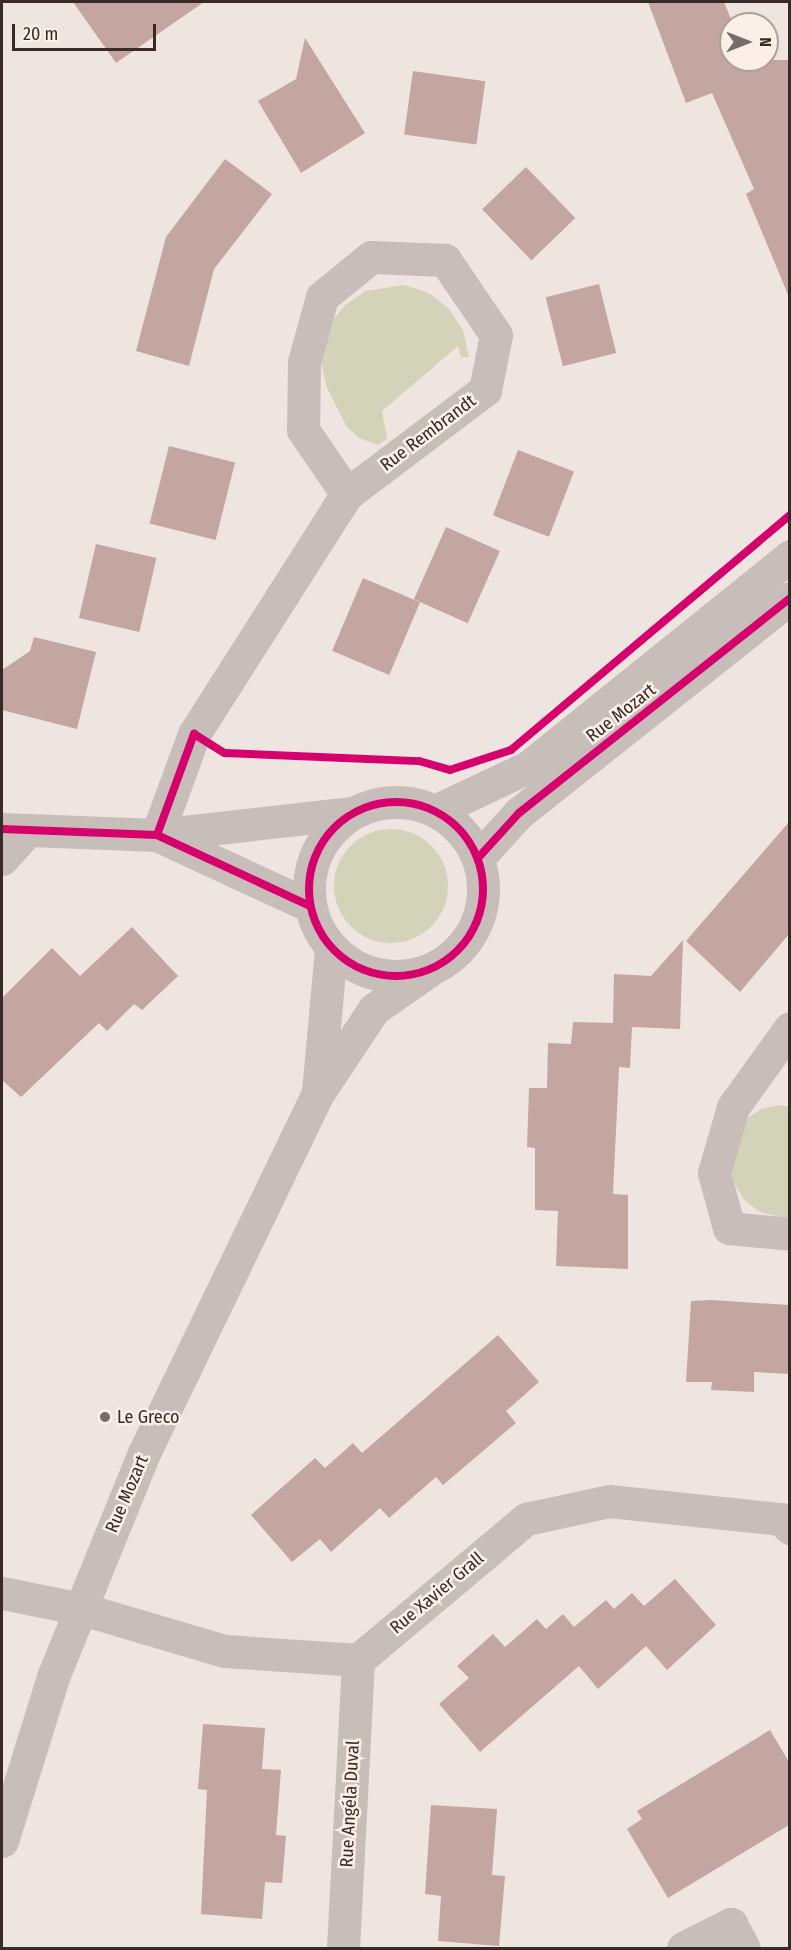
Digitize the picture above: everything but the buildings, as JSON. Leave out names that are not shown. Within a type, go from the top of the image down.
[{"type":"street","name":"Rue Rembrandt","points":[[157,836],[194,734],[347,494],[486,390],[496,335],[446,260],[371,257],[322,297],[304,362],[303,430],[347,494]]},
{"type":"street","name":"Rue Mozart","points":[[437,810],[528,767],[789,556]]},
{"type":"street","name":"Rue Mozart","points":[[478,858],[519,813],[789,598]]},
{"type":"street","points":[[2,859],[15,830],[157,836],[350,813],[377,802],[408,801],[437,810],[461,831],[478,858],[483,885],[481,911],[470,936],[453,956],[430,970],[395,977],[360,970],[331,950],[316,929],[308,905],[313,854],[350,813]]},
{"type":"street","points":[[157,836],[308,905]]},
{"type":"street","name":"Rue Mozart","points":[[317,1095],[331,950]]},
{"type":"street","name":"Rue Mozart","points":[[2,1841],[53,1677],[144,1453],[317,1095],[374,1009],[430,970]]},
{"type":"street","points":[[785,1040],[733,1107],[714,1173],[729,1228],[789,1234]]},
{"type":"street","name":"Rue Xavier Grall","points":[[358,1660],[526,1519],[609,1501],[781,1519],[789,1528]]},
{"type":"street","points":[[2,1593],[82,1609],[225,1650],[358,1660]]},
{"type":"street","name":"Rue Angéla Duval","points":[[343,1948],[358,1660]]},
{"type":"street","points":[[683,1948],[731,1924],[744,1948]]},
{"type":"green space","points":[[404,285],[429,293],[449,309],[463,330],[469,357],[461,357],[458,346],[382,411],[387,439],[378,445],[359,438],[347,427],[327,388],[321,363],[329,325],[345,305],[366,291]]},
{"type":"green space","points":[[391,829],[413,833],[423,838],[439,854],[444,864],[448,886],[444,908],[439,918],[423,934],[413,939],[391,943],[369,939],[359,934],[343,918],[338,908],[334,886],[338,864],[343,854],[359,838],[369,833]]},
{"type":"green space","points":[[780,1105],[789,1107],[789,1219],[760,1212],[744,1200],[734,1183],[730,1163],[746,1119],[761,1109]]},
{"type":"cycle path","points":[[157,835],[194,734],[225,753],[419,761],[450,770],[511,750],[790,515]]},
{"type":"cycle path","points":[[478,858],[519,813],[790,598]]},
{"type":"cycle path","points":[[396,802],[413,803],[429,808],[445,816],[458,827],[469,840],[477,856],[482,872],[483,889],[482,906],[477,922],[469,938],[458,951],[445,962],[429,970],[413,975],[396,976],[379,975],[363,970],[347,962],[334,951],[323,938],[315,922],[310,906],[309,889],[310,872],[315,856],[323,840],[334,827],[347,816],[363,808],[379,803],[396,802]]},
{"type":"cycle path","points":[[2,829],[157,835],[308,905]]},
{"type":"place","name":"Le Greco","points":[[105,1417]]}]
